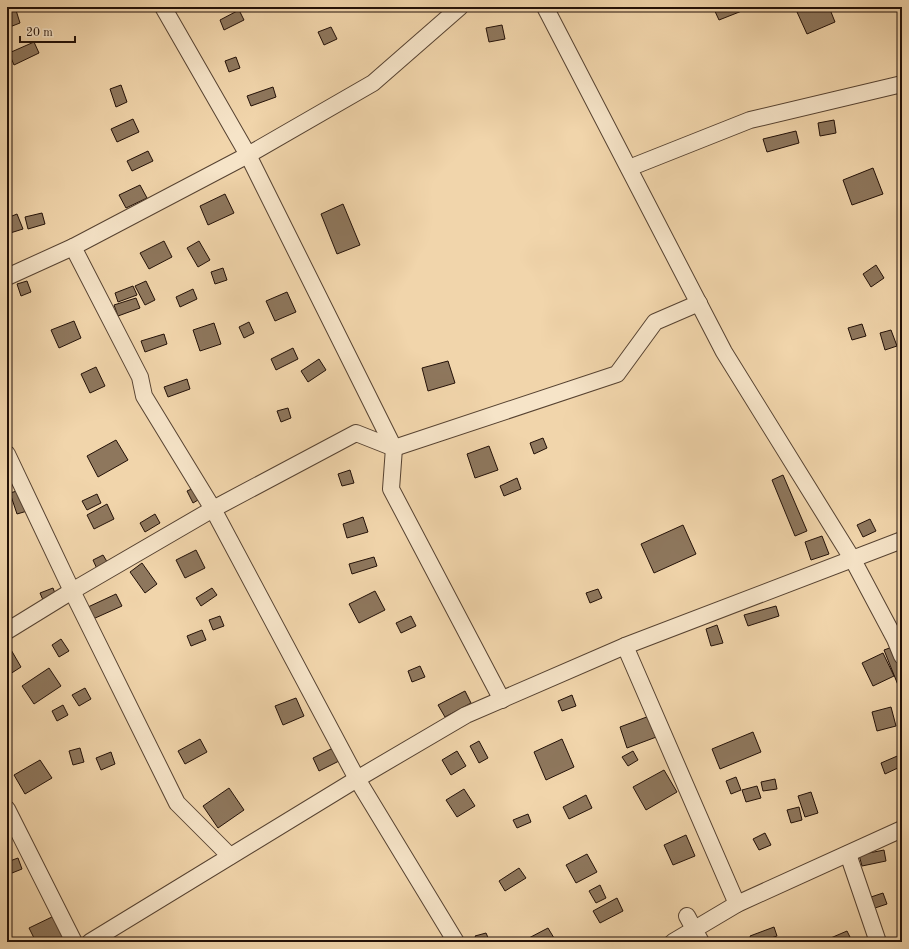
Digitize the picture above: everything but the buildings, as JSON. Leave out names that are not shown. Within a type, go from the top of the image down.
[{"type":"street","points":[[163,7],[248,155],[394,448],[391,489],[502,700]]},
{"type":"street","points":[[7,277],[73,247],[248,155],[373,83],[460,7]]},
{"type":"street","points":[[546,7],[724,352],[852,560],[895,639],[902,656]]},
{"type":"street","points":[[629,168],[750,120],[902,84]]},
{"type":"street","points":[[73,247],[140,377],[144,396],[213,509],[357,779],[456,942]]},
{"type":"street","points":[[7,631],[72,591],[213,509],[356,433],[394,448],[617,374],[655,322],[698,303]]},
{"type":"street","points":[[7,454],[72,591],[177,803],[230,856]]},
{"type":"street","points":[[97,941],[230,856],[466,715],[625,646],[902,540]]},
{"type":"street","points":[[625,646],[737,904]]},
{"type":"street","points":[[7,810],[74,942]]},
{"type":"street","points":[[673,942],[737,904],[902,829]]},
{"type":"street","points":[[848,854],[878,942]]}]
